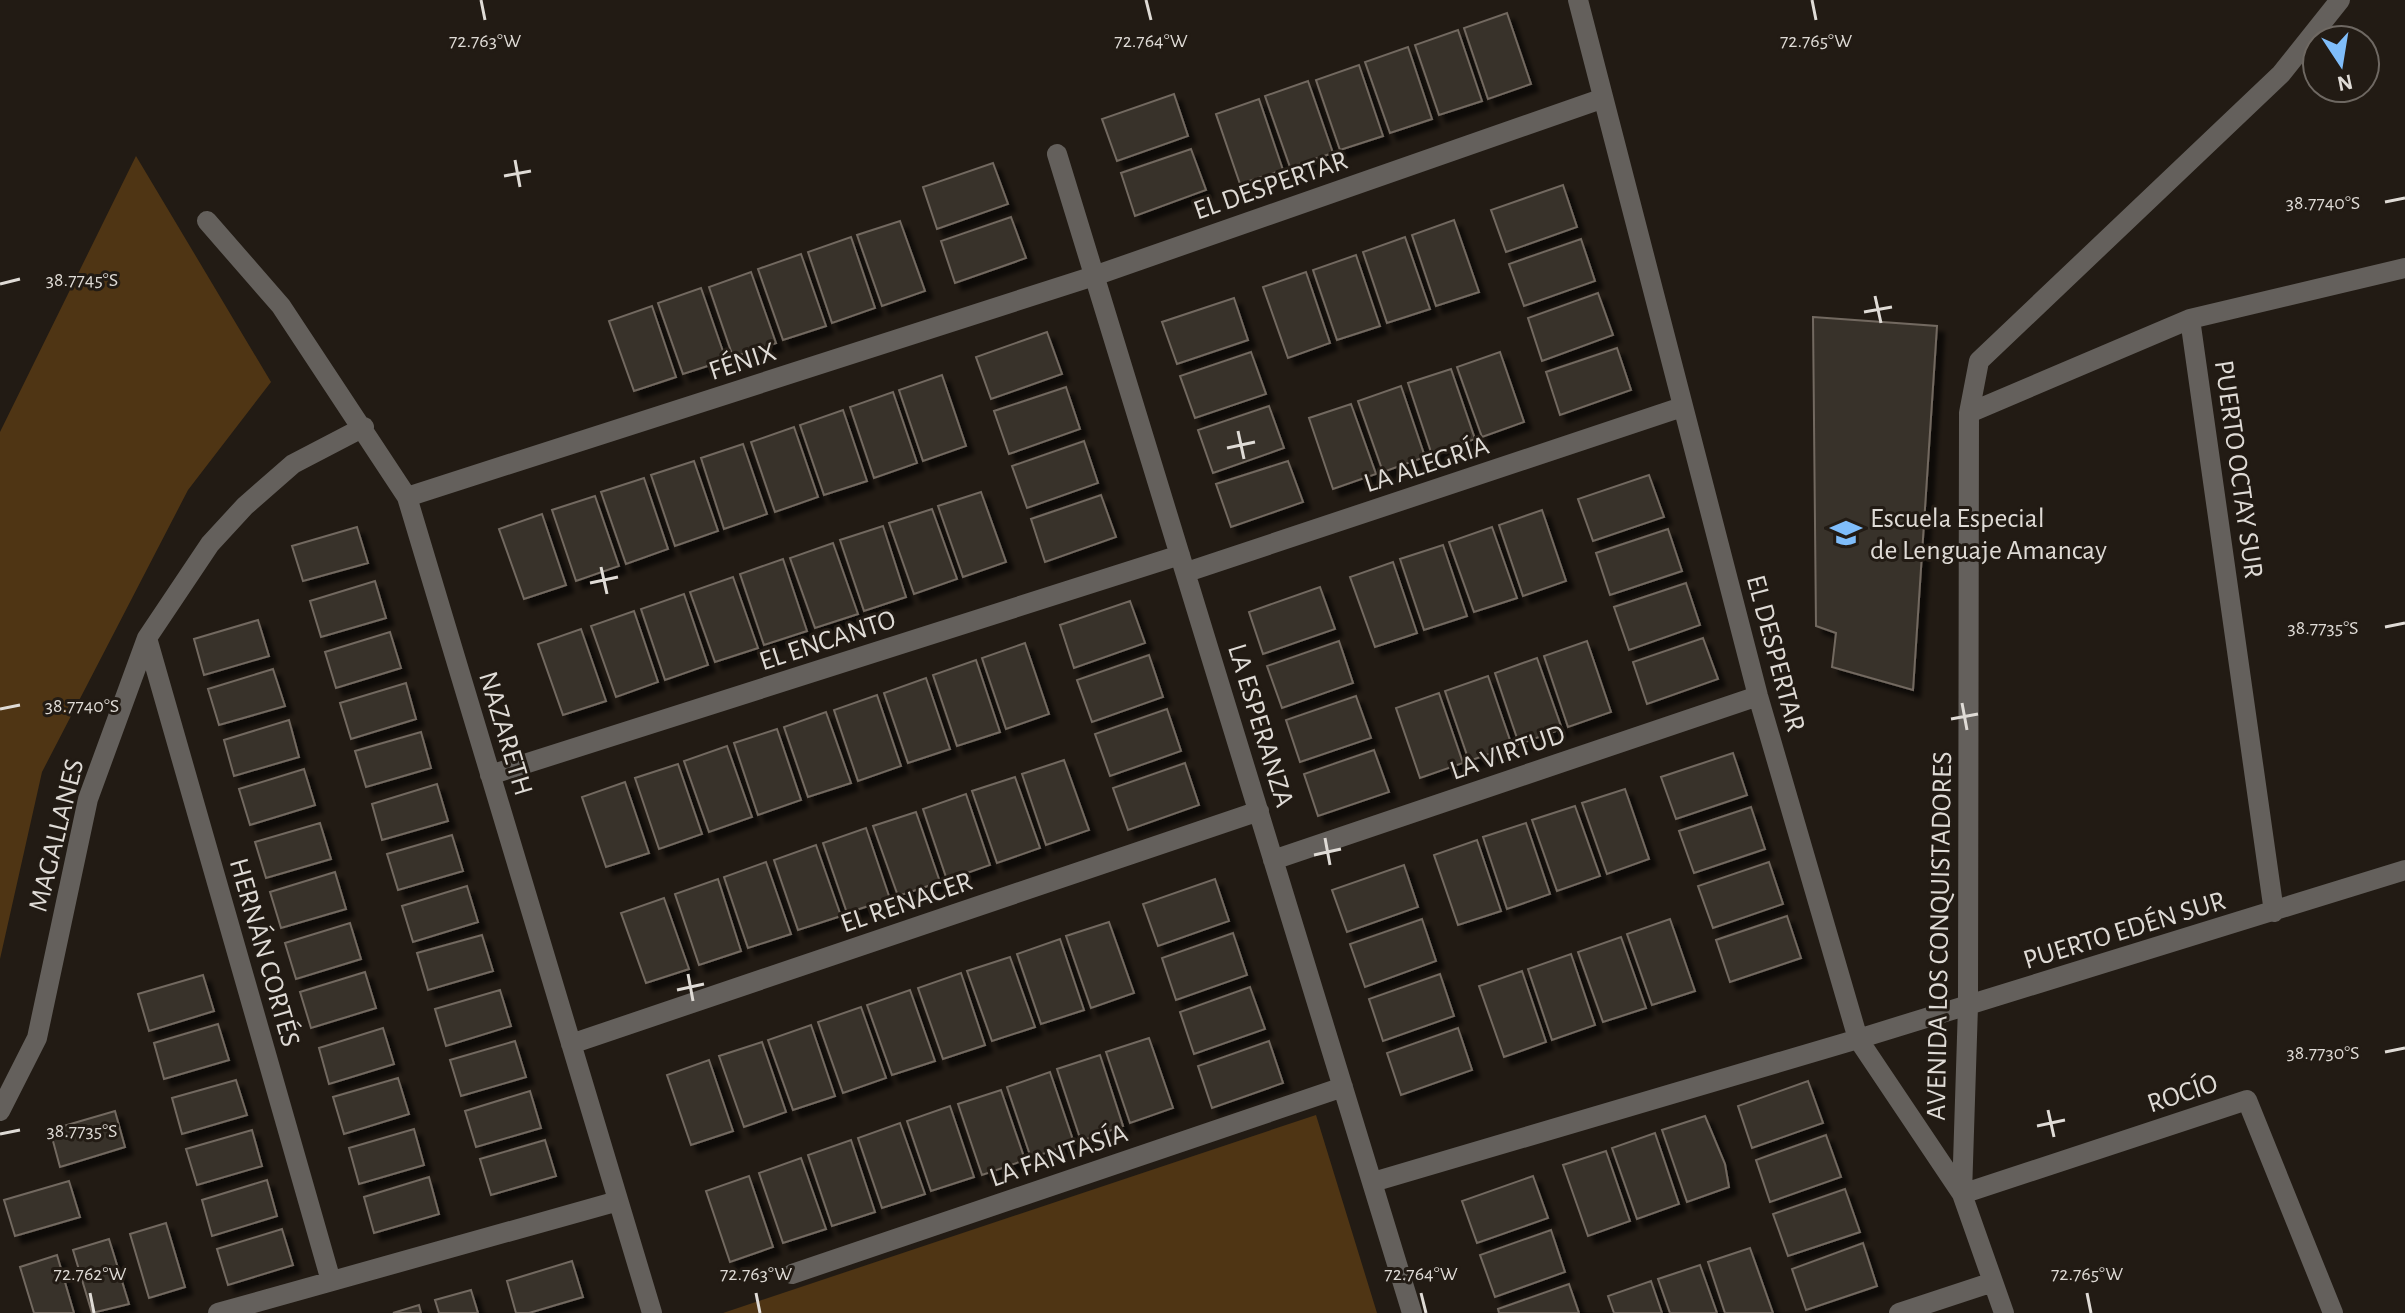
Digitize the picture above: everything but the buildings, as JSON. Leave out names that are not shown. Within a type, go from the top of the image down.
[{"type":"street","name":"EL DESPERTAR","points":[[1578,0],[1601,99],[1758,696],[1858,1039],[1962,1194]]},
{"type":"street","name":"AVENIDA LOS CONQUISTADORES","points":[[2004,1313],[1962,1194],[1968,1006],[1969,413],[1979,361],[2281,74],[2340,0]]},
{"type":"street","name":"EL DESPERTAR","points":[[1094,276],[1601,99]]},
{"type":"street","name":"LA ESPERANZA","points":[[1057,154],[1412,1313]]},
{"type":"street","name":"NAZARETH","points":[[207,221],[281,306],[364,427],[407,497],[652,1313]]},
{"type":"street","points":[[1969,413],[2190,319],[2405,268]]},
{"type":"street","name":"FÉNIX","points":[[407,497],[1094,276]]},
{"type":"street","name":"PUERTO OCTAY SUR","points":[[2190,319],[2274,912]]},
{"type":"street","name":"LA ALEGRÍA","points":[[1184,564],[1682,407]]},
{"type":"street","name":"MAGALLANES","points":[[0,1111],[37,1038],[88,799],[147,638],[210,544],[245,506],[293,464],[364,427]]},
{"type":"street","name":"EL ENCANTO","points":[[490,775],[1184,564]]},
{"type":"street","name":"HERNÁN CORTÉS","points":[[147,638],[331,1281]]},
{"type":"street","name":"LA VIRTUD","points":[[1273,860],[1758,696]]},
{"type":"street","name":"EL RENACER","points":[[571,1044],[1259,811]]},
{"type":"street","name":"PUERTO EDÉN SUR","points":[[1373,1182],[1968,1006],[2405,870]]},
{"type":"street","name":"LA FANTASÍA","points":[[792,1274],[1343,1087]]},
{"type":"street","name":"ROCÍO","points":[[1962,1194],[2247,1100],[2333,1313]]},
{"type":"street","points":[[218,1313],[618,1201]]},
{"type":"street","points":[[1899,1313],[1993,1282]]},
{"type":"shaded area","points":[[136,156],[271,382],[188,490],[42,772],[0,959],[0,432]]},
{"type":"shaded area","points":[[1316,1115],[1377,1313],[723,1313]]},
{"type":"place","name":"Escuela Especial de Lenguaje Amancay","points":[[1846,533]]}]
